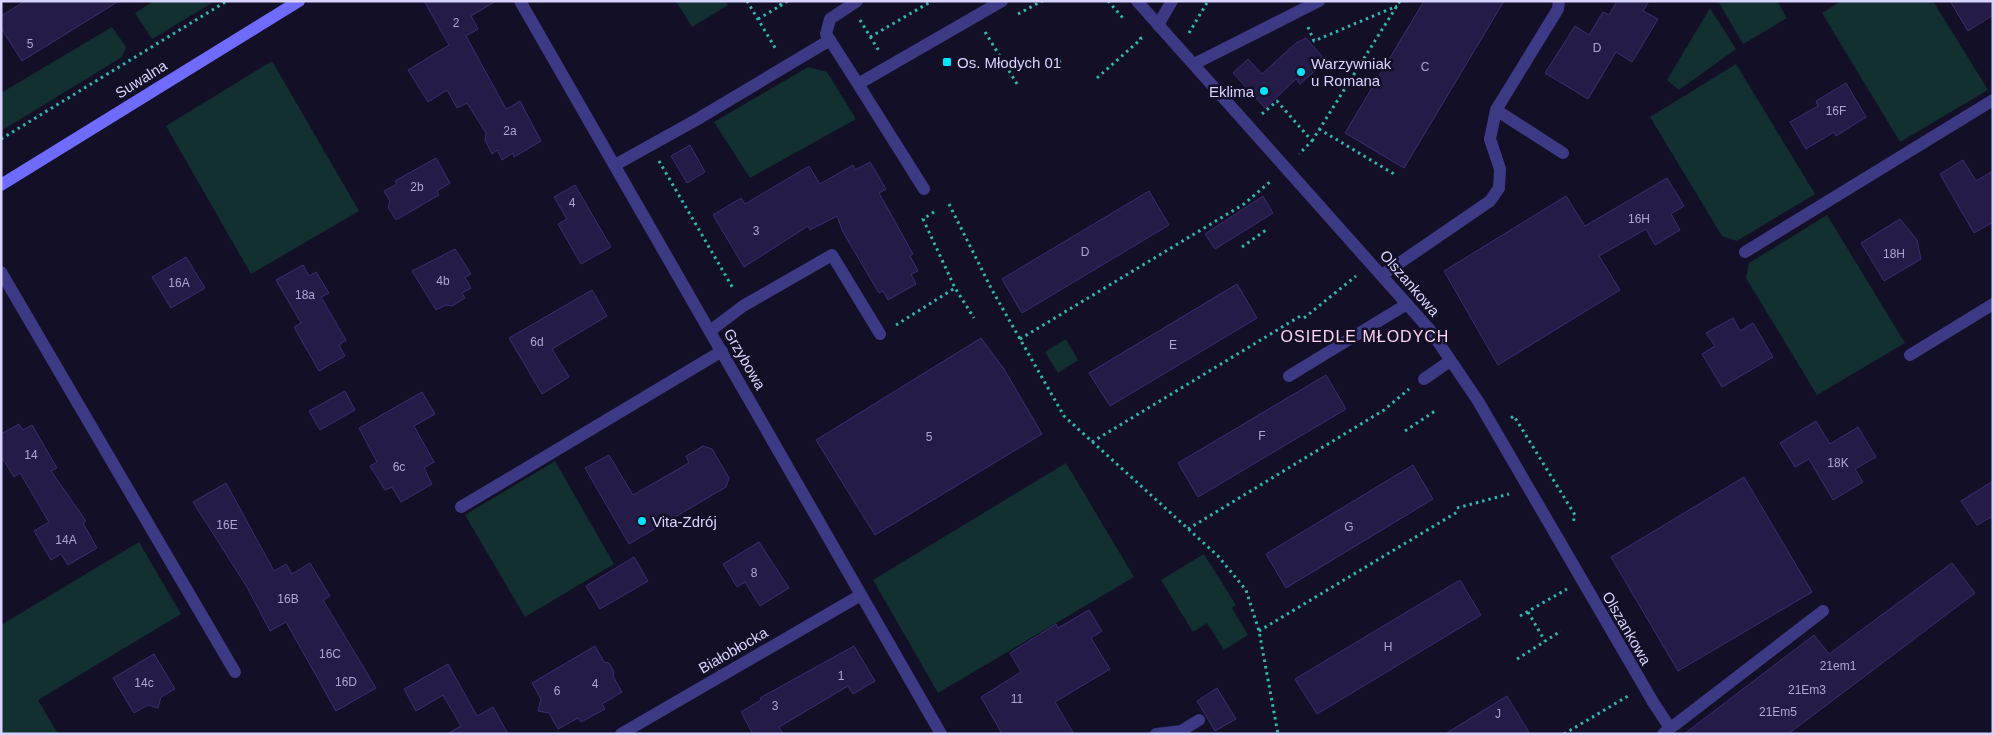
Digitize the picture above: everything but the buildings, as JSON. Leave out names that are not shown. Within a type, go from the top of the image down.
[{"type":"street","name":"Suwalna","points":[[1,185],[299,1]]},
{"type":"street","name":"Grzybowa","points":[[520,1],[940,734]]},
{"type":"street","points":[[858,84],[1002,1]]},
{"type":"street","name":"Olszankowa","points":[[1137,1],[1430,330],[1478,401],[1653,702],[1666,731]]},
{"type":"street","points":[[1158,25],[1172,1]]},
{"type":"street","points":[[1194,64],[1319,1]]},
{"type":"street","points":[[1382,275],[1490,201],[1499,188],[1500,170],[1490,139],[1496,110],[1558,9],[1559,1]]},
{"type":"street","points":[[854,3],[830,19],[826,34],[924,189]]},
{"type":"street","points":[[615,165],[830,40]]},
{"type":"street","points":[[1745,252],[1993,100]]},
{"type":"street","points":[[1496,110],[1563,153]]},
{"type":"street","points":[[710,330],[743,306],[832,255],[880,334]]},
{"type":"street","points":[[1,272],[235,672]]},
{"type":"street","points":[[1289,376],[1407,304]]},
{"type":"street","points":[[1910,355],[1993,304]]},
{"type":"street","points":[[461,507],[722,351]]},
{"type":"street","points":[[1424,379],[1450,361]]},
{"type":"street","name":"Białobłocka","points":[[621,734],[861,594]]},
{"type":"street","points":[[1666,731],[1823,611]]},
{"type":"street","points":[[1156,734],[1181,731],[1199,720]]},
{"type":"path","points":[[1,139],[227,1]]},
{"type":"path","points":[[747,1],[787,66]]},
{"type":"path","points":[[780,6],[782,1]]},
{"type":"path","points":[[758,19],[788,1]]},
{"type":"path","points":[[870,37],[932,1]]},
{"type":"path","points":[[1188,36],[1208,1]]},
{"type":"path","points":[[1020,339],[1244,204],[1286,167],[1312,141],[1400,1]]},
{"type":"path","points":[[854,3],[870,37],[882,56]]},
{"type":"path","points":[[1307,24],[1314,41],[1397,6]]},
{"type":"path","points":[[1097,78],[1141,39]]},
{"type":"path","points":[[995,49],[1019,87]]},
{"type":"path","points":[[1053,65],[1062,60]]},
{"type":"path","points":[[1261,115],[1277,101],[1312,141]]},
{"type":"path","points":[[1319,129],[1394,174]]},
{"type":"path","points":[[656,155],[743,306]]},
{"type":"path","points":[[948,204],[1020,339],[1064,416],[1218,556],[1246,590],[1259,631],[1278,734]]},
{"type":"path","points":[[934,212],[923,219],[955,288],[974,318]]},
{"type":"path","points":[[1242,247],[1266,230]]},
{"type":"path","points":[[1092,442],[1303,316],[1372,264]]},
{"type":"path","points":[[880,334],[955,288]]},
{"type":"path","points":[[1188,528],[1384,410],[1424,379]]},
{"type":"path","points":[[1405,432],[1435,411]]},
{"type":"path","points":[[1259,631],[1458,510],[1528,488]]},
{"type":"path","points":[[1520,616],[1581,581]]},
{"type":"path","points":[[1528,612],[1545,641]]},
{"type":"path","points":[[1517,659],[1561,631]]},
{"type":"path","points":[[1564,734],[1643,687]]},
{"type":"green space","points":[[154,1],[215,1],[152,39],[135,13]]},
{"type":"green space","points":[[676,1],[726,1],[728,5],[692,27]]},
{"type":"green space","points":[[1718,1],[1777,1],[1787,18],[1743,44]]},
{"type":"green space","points":[[1841,1],[1933,1],[1988,90],[1900,142],[1822,13]]},
{"type":"green space","points":[[1710,8],[1736,49],[1679,90],[1667,80]]},
{"type":"green space","points":[[112,27],[126,47],[122,57],[1,131],[1,93]]},
{"type":"green space","points":[[272,61],[359,211],[251,274],[166,126]]},
{"type":"green space","points":[[1736,64],[1815,194],[1737,241],[1722,236],[1650,117]]},
{"type":"green space","points":[[808,67],[827,72],[856,119],[750,178],[714,122]]},
{"type":"green space","points":[[1827,215],[1905,343],[1817,395],[1746,278],[1749,263]]},
{"type":"green space","points":[[1066,339],[1078,360],[1058,373],[1045,352]]},
{"type":"green space","points":[[555,461],[614,564],[525,617],[465,515]]},
{"type":"green space","points":[[1066,463],[1134,577],[938,693],[873,580]]},
{"type":"green space","points":[[139,542],[181,614],[38,700],[58,734],[1,734],[1,625]]},
{"type":"green space","points":[[1204,554],[1236,605],[1232,608],[1248,635],[1224,650],[1207,623],[1193,632],[1161,580]]},
{"type":"place","name":"Os. Młodych 01","points":[[947,62]]},
{"type":"place","name":"Warzywniak u Romana","points":[[1301,72]]},
{"type":"place","name":"Eklima","points":[[1264,91]]},
{"type":"place","name":"Vita-Zdrój","points":[[642,521]]},
{"type":"district","name":"OSIEDLE MŁODYCH","points":[[1365,336]]}]
